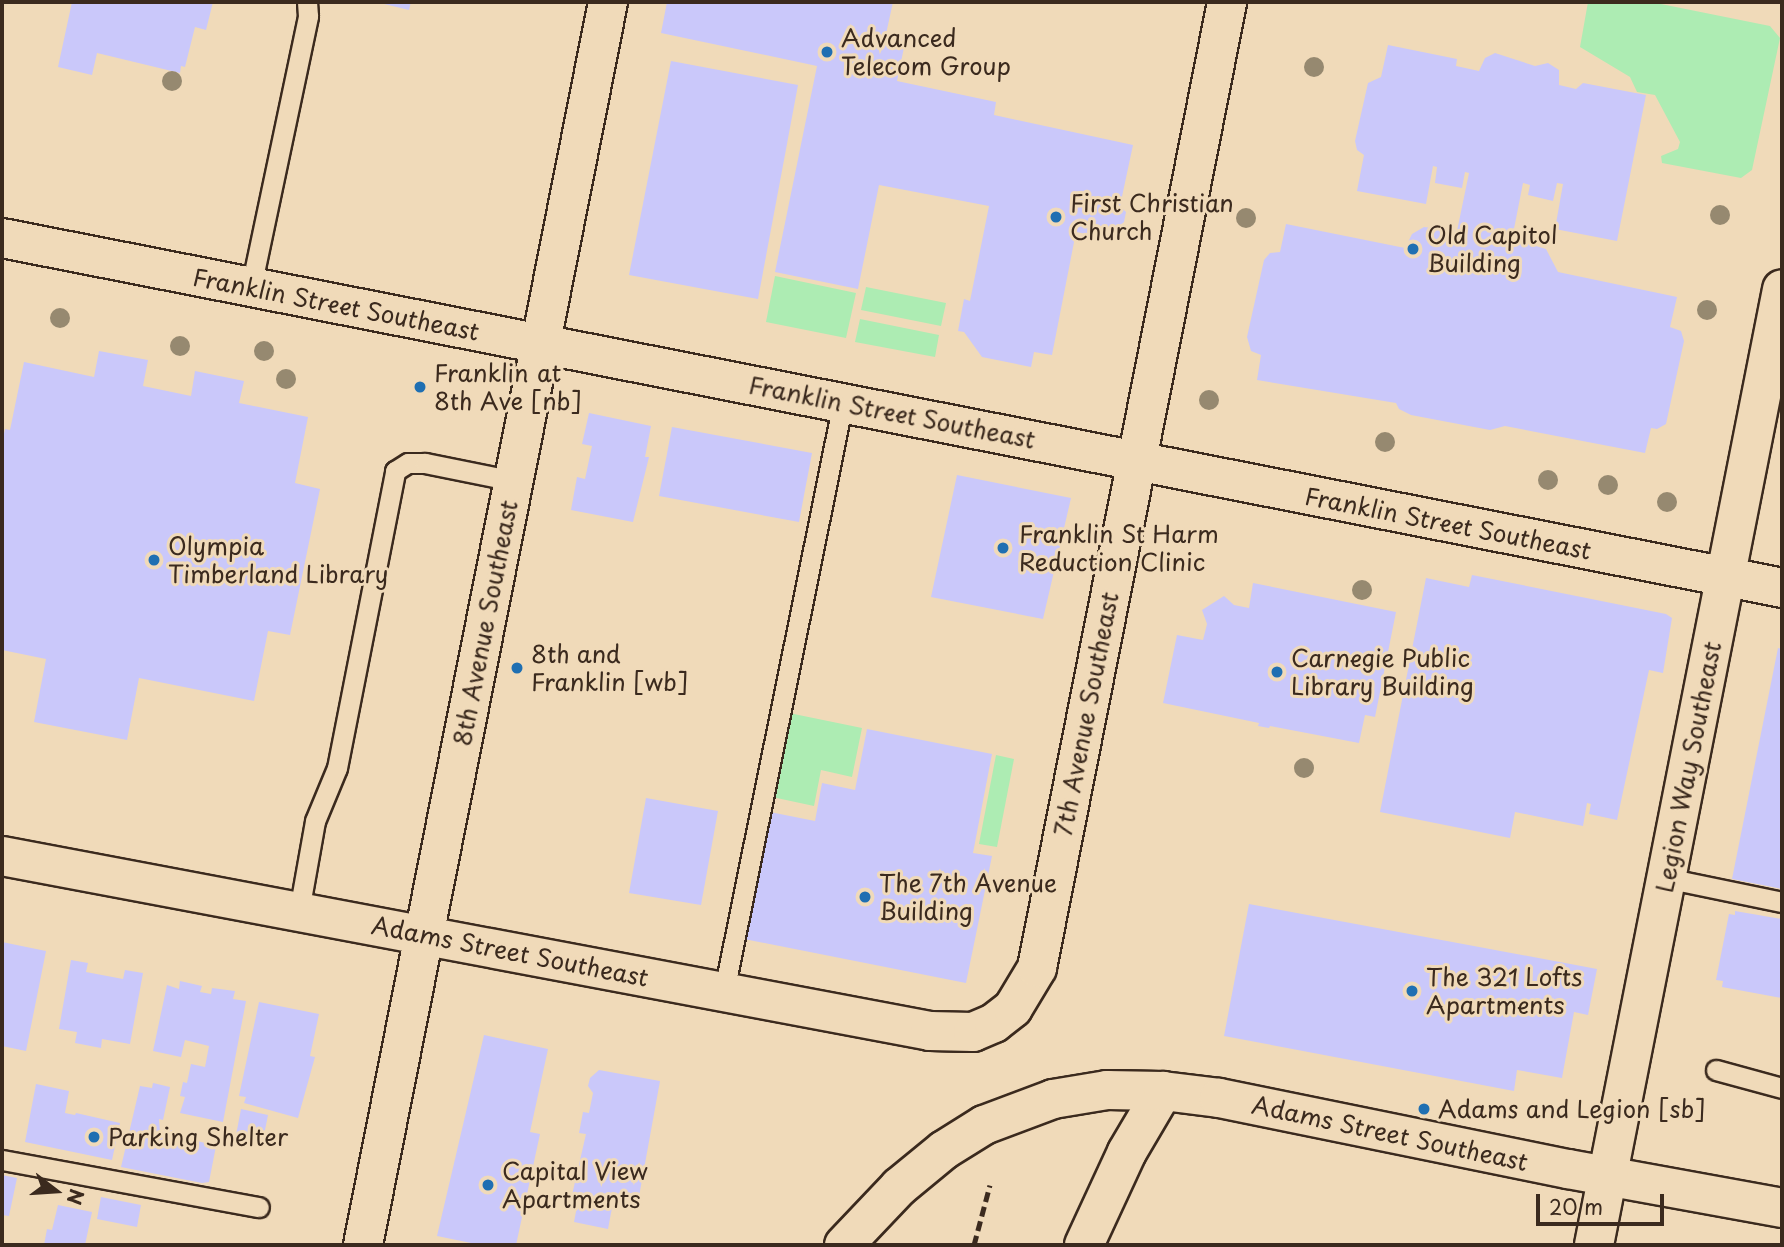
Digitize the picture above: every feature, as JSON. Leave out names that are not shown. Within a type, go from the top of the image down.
[{"type":"street","name":"8th Avenue Southeast","points":[[363,1245],[422,933],[608,2]]},
{"type":"street","name":"7th Avenue Southeast","points":[[1013,1008],[1037,968],[1227,2]]},
{"type":"street","name":"Franklin Street Southeast","points":[[2,238],[1782,588]]},
{"type":"street","name":"Legion Way Southeast","points":[[1594,1245],[1782,289]]},
{"type":"street","name":"Adams Street Southeast","points":[[2,856],[952,1034],[973,1032],[994,1023],[1013,1008]]},
{"type":"street","name":"Adams Street Southeast","points":[[844,1245],[899,1187],[944,1150],[984,1125],[1013,1112],[1076,1094],[1107,1090],[1163,1091],[1219,1097],[1608,1175],[1781,1200]]},
{"type":"street","points":[[1084,1245],[1127,1152],[1163,1091]]},
{"type":"lane","points":[[251,287],[308,16],[307,2]]},
{"type":"lane","points":[[723,991],[843,402]]},
{"type":"lane","points":[[299,911],[315,821],[337,768],[395,471],[408,463],[425,463],[514,481]]},
{"type":"lane","points":[[1666,878],[1782,902]]},
{"type":"lane","points":[[1716,1070],[1782,1088]]},
{"type":"lane","points":[[2,1160],[259,1207]]},
{"type":"green space","points":[[1588,2],[1651,2],[1770,26],[1780,38],[1752,170],[1741,178],[1662,163],[1661,156],[1678,149],[1680,142],[1655,95],[1637,92],[1630,77],[1580,47]]},
{"type":"green space","points":[[775,276],[856,293],[846,338],[766,322]]},
{"type":"green space","points":[[866,287],[946,303],[941,326],[861,310]]},
{"type":"green space","points":[[860,319],[939,335],[935,357],[855,342]]},
{"type":"green space","points":[[789,713],[862,728],[852,777],[821,770],[814,806],[772,797]]},
{"type":"green space","points":[[996,755],[1014,759],[997,847],[979,844]]},
{"type":"building","points":[[72,2],[213,2],[206,30],[195,27],[185,67],[181,66],[180,73],[97,53],[92,75],[58,67]]},
{"type":"building","points":[[376,2],[411,2],[409,10]]},
{"type":"building","name":"First Christian Church","points":[[667,2],[893,2],[886,34],[906,38],[897,81],[996,102],[994,115],[1133,145],[1120,206],[1126,212],[1124,222],[1113,231],[1104,229],[1097,236],[1076,232],[1052,355],[1034,352],[1031,367],[982,357],[964,332],[958,331],[964,299],[970,301],[989,206],[879,185],[858,289],[775,272],[817,66],[661,33]]},
{"type":"building","name":"Old Capitol Building","points":[[1388,45],[1457,59],[1456,66],[1479,71],[1485,58],[1495,53],[1535,66],[1548,63],[1559,70],[1559,85],[1576,89],[1583,83],[1646,95],[1617,241],[1555,229],[1563,184],[1557,183],[1553,201],[1528,195],[1530,185],[1523,183],[1512,239],[1546,249],[1558,272],[1677,297],[1670,327],[1681,331],[1684,341],[1666,424],[1657,429],[1651,428],[1645,453],[1505,426],[1490,430],[1411,415],[1399,409],[1396,403],[1257,380],[1261,355],[1251,351],[1247,337],[1264,260],[1270,253],[1280,252],[1286,224],[1405,248],[1412,234],[1424,227],[1457,231],[1469,173],[1465,172],[1462,188],[1435,183],[1437,167],[1433,166],[1426,204],[1357,191],[1364,155],[1357,150],[1355,141],[1368,83],[1381,77]]},
{"type":"building","points":[[671,61],[798,85],[758,299],[629,275]]},
{"type":"building","name":"Olympia Timberland Library","points":[[99,351],[148,360],[143,386],[191,396],[195,371],[244,381],[239,403],[308,417],[295,483],[320,489],[290,635],[268,631],[254,701],[139,678],[127,740],[34,722],[46,659],[2,650],[2,443],[5,429],[10,430],[24,362],[94,377]]},
{"type":"building","points":[[589,413],[651,426],[645,457],[649,457],[633,522],[571,510],[577,477],[585,479],[592,446],[582,444]]},
{"type":"building","points":[[672,427],[812,453],[799,522],[659,496]]},
{"type":"building","points":[[957,475],[1071,498],[1043,619],[931,597]]},
{"type":"building","points":[[1472,575],[1666,614],[1672,618],[1663,673],[1649,670],[1617,820],[1589,814],[1591,804],[1587,803],[1583,826],[1515,812],[1510,838],[1380,812],[1426,578],[1469,587]]},
{"type":"building","name":"Carnegie Public Library Building","points":[[1253,583],[1396,612],[1375,717],[1365,715],[1359,743],[1258,726],[1259,723],[1163,703],[1177,635],[1203,640],[1207,624],[1202,610],[1224,596],[1234,605],[1249,608]]},
{"type":"building","points":[[1778,648],[1782,649],[1782,889],[1732,879]]},
{"type":"building","name":"The 7th Avenue Building","points":[[867,729],[992,754],[973,853],[992,856],[966,983],[739,938],[765,811],[815,821],[822,783],[855,790]]},
{"type":"building","points":[[646,798],[718,811],[701,905],[629,893]]},
{"type":"building","name":"The 321 Lofts Apartments","points":[[1249,904],[1597,969],[1588,1015],[1574,1012],[1562,1078],[1517,1070],[1514,1091],[1224,1036]]},
{"type":"building","points":[[1735,911],[1782,919],[1782,998],[1722,987],[1723,981],[1716,980],[1729,914],[1735,915]]},
{"type":"building","points":[[2,942],[46,951],[26,1051],[2,1046]]},
{"type":"building","points":[[71,960],[88,963],[86,972],[123,979],[125,970],[143,973],[130,1044],[102,1039],[101,1048],[75,1043],[77,1032],[59,1029]]},
{"type":"building","points":[[180,981],[202,986],[200,992],[211,994],[212,988],[235,991],[233,999],[246,1001],[223,1122],[180,1113],[185,1097],[180,1096],[183,1082],[187,1083],[191,1064],[205,1067],[209,1046],[185,1040],[181,1057],[153,1051],[167,985],[179,989]]},
{"type":"building","points":[[259,1002],[319,1014],[310,1056],[315,1057],[298,1118],[244,1103],[246,1097],[239,1096]]},
{"type":"building","name":"Capital View Apartments","points":[[484,1035],[548,1049],[530,1132],[540,1134],[516,1245],[481,1245],[437,1236]]},
{"type":"building","points":[[599,1070],[660,1081],[638,1202],[614,1197],[608,1229],[574,1222],[579,1196],[572,1195],[586,1134],[579,1133],[583,1112],[589,1113],[593,1093],[588,1086],[590,1078]]},
{"type":"building","points":[[153,1083],[170,1087],[163,1120],[159,1119],[160,1132],[172,1130],[175,1135],[216,1146],[209,1182],[202,1183],[121,1167],[140,1086],[152,1088]]},
{"type":"building","points":[[36,1084],[69,1091],[65,1113],[120,1123],[112,1160],[25,1142]]},
{"type":"building","points":[[241,1109],[268,1115],[263,1140],[236,1135]]},
{"type":"building","points":[[2,1175],[17,1178],[9,1216],[2,1215]]},
{"type":"building","points":[[101,1197],[141,1205],[137,1227],[97,1219]]},
{"type":"building","points":[[58,1205],[92,1212],[85,1245],[44,1245],[47,1229],[52,1230]]},
{"type":"railway","points":[[974,1245],[990,1185]]},
{"type":"place","name":"Advanced Telecom Group","points":[[827,52]]},
{"type":"place","name":"First Christian Church","points":[[1056,217]]},
{"type":"place","name":"Old Capitol Building","points":[[1413,249]]},
{"type":"place","name":"Franklin at 8th Ave [nb]","points":[[420,387]]},
{"type":"place","name":"Franklin St Harm Reduction Clinic","points":[[1003,548]]},
{"type":"place","name":"Olympia Timberland Library","points":[[154,560]]},
{"type":"place","name":"8th and Franklin [wb]","points":[[517,668]]},
{"type":"place","name":"Carnegie Public Library Building","points":[[1277,672]]},
{"type":"place","name":"The 7th Avenue Building","points":[[865,897]]},
{"type":"place","name":"The 321 Lofts Apartments","points":[[1412,991]]},
{"type":"place","name":"Adams and Legion [sb]","points":[[1424,1109]]},
{"type":"place","name":"Parking Shelter","points":[[94,1137]]},
{"type":"place","name":"Capital View Apartments","points":[[488,1185]]}]
